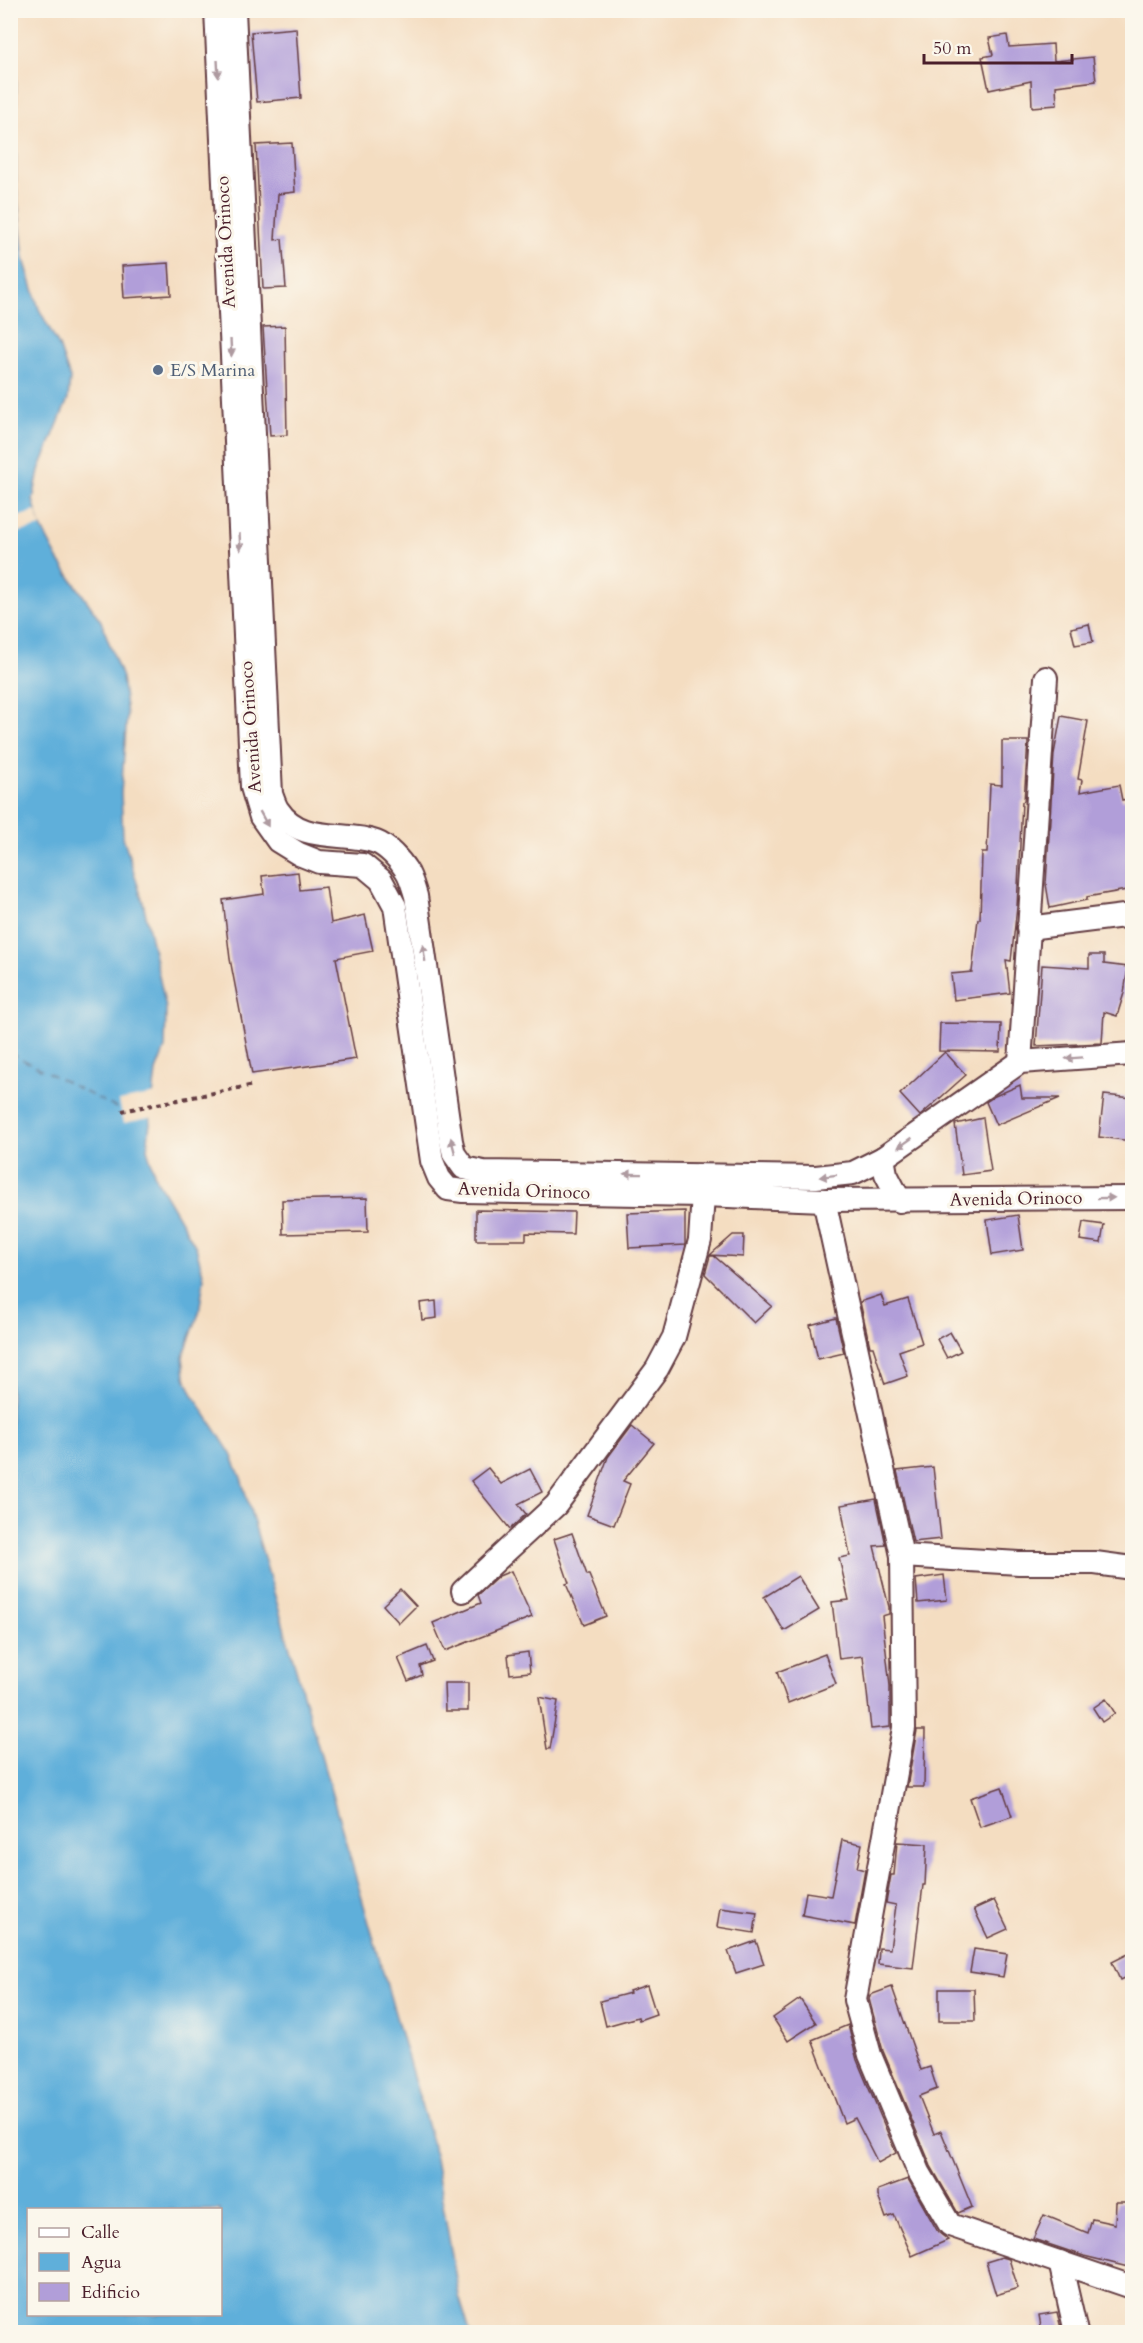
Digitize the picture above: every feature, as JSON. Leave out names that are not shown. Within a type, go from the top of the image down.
[{"type":"street","name":"Avenida Orinoco","points":[[216,10],[252,788],[261,817],[278,841],[319,862],[363,865],[381,880],[395,906],[432,1161],[438,1178],[448,1189],[475,1191],[900,1201],[1132,1198]]},
{"type":"street","name":"Avenida Orinoco","points":[[234,10],[271,794],[278,811],[291,823],[308,832],[324,836],[357,837],[378,843],[408,871],[416,896],[451,1141],[454,1154],[464,1168],[483,1172],[816,1177],[853,1173],[883,1158],[1020,1062]]},
{"type":"street","points":[[1046,678],[1020,1062],[1132,1054]]},
{"type":"street","points":[[1028,928],[1132,915]]},
{"type":"street","points":[[883,1158],[886,1173],[900,1201]]},
{"type":"street","points":[[463,1591],[556,1505],[657,1368],[674,1337],[700,1240],[703,1195]]},
{"type":"street","points":[[824,1200],[902,1556],[904,1728],[855,2000],[870,2055],[919,2172],[950,2224],[1132,2287]]},
{"type":"street","points":[[902,1556],[1019,1563],[1095,1563],[1132,1568]]},
{"type":"street","points":[[1060,2262],[1076,2332]]},
{"type":"path","points":[[122,1111],[254,1085]]},
{"type":"water","points":[[16,10],[16,183],[24,259],[39,309],[59,346],[70,378],[68,399],[39,470],[33,500],[41,527],[59,561],[101,621],[122,678],[127,715],[121,793],[123,837],[143,902],[166,1008],[165,1048],[156,1071],[147,1149],[156,1179],[196,1247],[204,1278],[199,1313],[183,1357],[185,1377],[192,1393],[231,1454],[241,1478],[432,2142],[459,2296],[470,2332],[11,2332],[10,11]]},
{"type":"pier","points":[[36,511],[41,527],[11,534],[11,519]]},
{"type":"pier","points":[[156,1094],[154,1117],[124,1123],[119,1101]]},
{"type":"building","points":[[296,28],[301,98],[257,102],[251,32]]},
{"type":"building","points":[[1007,35],[1009,47],[1053,44],[1054,61],[1093,57],[1096,81],[1056,86],[1057,105],[1032,107],[1031,81],[989,90],[982,57],[993,55],[989,38]]},
{"type":"building","points":[[292,143],[295,192],[278,194],[275,240],[282,239],[286,288],[263,289],[256,145]]},
{"type":"building","points":[[169,263],[171,295],[124,298],[122,266]]},
{"type":"building","points":[[285,326],[287,435],[270,436],[263,327]]},
{"type":"building","points":[[1089,624],[1093,642],[1075,645],[1071,628]]},
{"type":"building","points":[[1061,716],[1088,721],[1078,779],[1082,780],[1080,792],[1119,785],[1122,800],[1132,798],[1132,889],[1087,897],[1087,900],[1050,908],[1046,884],[1054,754]]},
{"type":"building","points":[[1002,741],[1028,741],[1024,801],[1022,802],[1017,907],[1011,961],[1006,960],[1010,993],[954,1000],[951,974],[972,972],[978,919],[980,919],[982,853],[987,853],[990,784],[1002,785]]},
{"type":"building","points":[[298,872],[300,890],[326,887],[331,923],[365,915],[373,951],[336,958],[356,1059],[252,1074],[230,959],[223,900],[264,894],[262,876]]},
{"type":"building","points":[[1089,955],[1104,955],[1104,964],[1128,967],[1117,1016],[1104,1012],[1102,1043],[1036,1046],[1042,965],[1089,968]]},
{"type":"building","points":[[940,1023],[1001,1024],[1000,1052],[939,1051]]},
{"type":"building","points":[[945,1052],[966,1075],[920,1116],[900,1094]]},
{"type":"building","points":[[1020,1085],[1022,1098],[1060,1098],[996,1125],[986,1102]]},
{"type":"building","points":[[1104,1095],[1132,1098],[1132,1141],[1099,1137]]},
{"type":"building","points":[[983,1118],[991,1171],[962,1175],[955,1124]]},
{"type":"building","points":[[367,1198],[368,1232],[283,1234],[282,1200]]},
{"type":"building","points":[[476,1210],[574,1212],[573,1234],[526,1233],[526,1240],[476,1240]]},
{"type":"building","points":[[685,1211],[685,1245],[629,1248],[627,1213]]},
{"type":"building","points":[[1018,1215],[1023,1250],[992,1255],[987,1220]]},
{"type":"building","points":[[1083,1222],[1104,1225],[1101,1243],[1080,1240]]},
{"type":"building","points":[[733,1235],[744,1235],[743,1257],[710,1255]]},
{"type":"building","points":[[710,1256],[714,1256],[772,1306],[754,1323],[705,1274]]},
{"type":"building","points":[[881,1295],[885,1306],[908,1299],[922,1343],[899,1351],[908,1376],[885,1384],[873,1347],[870,1347],[860,1302]]},
{"type":"building","points":[[436,1301],[437,1318],[422,1320],[420,1303]]},
{"type":"building","points":[[836,1318],[844,1353],[818,1359],[810,1325]]},
{"type":"building","points":[[950,1332],[961,1351],[947,1358],[937,1339]]},
{"type":"building","points":[[632,1425],[654,1443],[623,1481],[630,1484],[614,1525],[587,1515],[608,1457]]},
{"type":"building","points":[[933,1467],[941,1539],[913,1542],[897,1471]]},
{"type":"building","points":[[488,1468],[501,1484],[530,1469],[542,1492],[518,1504],[526,1514],[510,1529],[471,1481]]},
{"type":"building","points":[[876,1499],[886,1545],[874,1546],[889,1607],[889,1614],[882,1616],[890,1686],[890,1727],[871,1729],[863,1656],[839,1659],[832,1602],[849,1600],[839,1558],[850,1556],[841,1505]]},
{"type":"building","points":[[572,1533],[587,1575],[589,1575],[606,1616],[584,1625],[566,1584],[569,1583],[554,1539]]},
{"type":"building","points":[[511,1571],[532,1617],[445,1651],[433,1623],[481,1603],[478,1595],[499,1576]]},
{"type":"building","points":[[944,1575],[947,1600],[918,1603],[916,1579]]},
{"type":"building","points":[[798,1576],[819,1610],[784,1631],[764,1597]]},
{"type":"building","points":[[400,1589],[416,1606],[399,1623],[383,1605]]},
{"type":"building","points":[[427,1646],[433,1661],[420,1666],[422,1675],[408,1681],[398,1658]]},
{"type":"building","points":[[528,1652],[530,1672],[510,1674],[508,1655]]},
{"type":"building","points":[[825,1654],[836,1684],[788,1703],[777,1672]]},
{"type":"building","points":[[444,1683],[468,1683],[468,1711],[445,1711]]},
{"type":"building","points":[[539,1697],[558,1701],[550,1749],[547,1749]]},
{"type":"building","points":[[1106,1699],[1115,1713],[1102,1722],[1093,1708]]},
{"type":"building","points":[[917,1730],[925,1730],[924,1787],[907,1787]]},
{"type":"building","points":[[1002,1787],[1012,1816],[980,1827],[970,1798]]},
{"type":"building","points":[[842,1840],[862,1844],[857,1868],[865,1870],[855,1925],[802,1915],[806,1892],[831,1896]]},
{"type":"building","points":[[897,1842],[927,1844],[925,1885],[923,1885],[913,1968],[878,1964],[879,1948],[890,1949],[896,1905],[886,1903],[891,1875],[894,1875]]},
{"type":"building","points":[[994,1900],[1008,1929],[988,1938],[974,1909]]},
{"type":"building","points":[[720,1908],[757,1913],[754,1933],[717,1927]]},
{"type":"building","points":[[756,1941],[764,1964],[736,1973],[728,1951]]},
{"type":"building","points":[[974,1949],[1007,1954],[1003,1977],[970,1972]]},
{"type":"building","points":[[1132,1952],[1132,1974],[1120,1980],[1112,1962]]},
{"type":"building","points":[[647,1985],[656,2014],[639,2020],[638,2017],[606,2026],[600,2001],[630,1993],[629,1991]]},
{"type":"building","points":[[892,1987],[921,2070],[930,2067],[937,2089],[919,2096],[934,2134],[941,2131],[972,2207],[958,2213],[931,2166],[883,2051],[869,1999],[870,1995]]},
{"type":"building","points":[[939,1989],[974,1989],[975,2021],[939,2021]]},
{"type":"building","points":[[800,1999],[816,2023],[788,2041],[773,2018]]},
{"type":"building","points":[[848,2025],[857,2060],[896,2153],[878,2163],[855,2118],[844,2123],[812,2040]]},
{"type":"building","points":[[908,2179],[938,2232],[948,2240],[912,2256],[894,2215],[886,2218],[878,2196],[878,2190]]},
{"type":"building","points":[[1116,2202],[1132,2202],[1132,2268],[1084,2256],[1033,2239],[1044,2215],[1088,2233],[1092,2219],[1115,2224]]},
{"type":"building","points":[[1002,2257],[1009,2259],[1018,2288],[996,2295],[986,2262]]},
{"type":"building","points":[[1057,2312],[1062,2332],[1042,2332],[1039,2315]]},
{"type":"ferry route","points":[[10,1053],[122,1111]]},
{"type":"place","name":"E/S Marina","points":[[158,370]]}]
